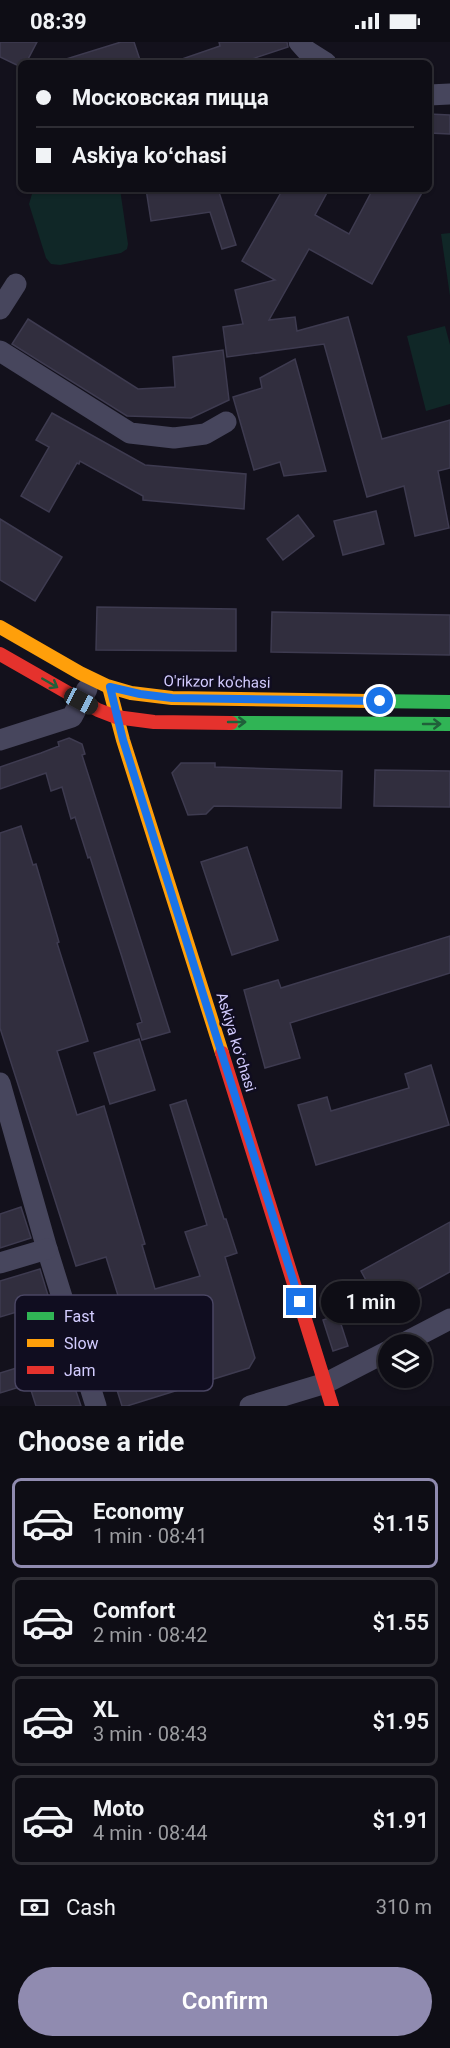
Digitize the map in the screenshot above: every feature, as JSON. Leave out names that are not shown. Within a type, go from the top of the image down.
[{"type":"main road","name":"O'rikzor ko'chasi","points":[[0,627],[101,683],[140,694],[172,698],[450,702]]},
{"type":"main road","points":[[0,654],[81,701],[116,717],[154,722],[450,724]]},
{"type":"main road","name":"Askiya koʻchasi","points":[[101,683],[116,717],[332,1406]]},
{"type":"street","points":[[299,42],[322,60]]},
{"type":"street","points":[[432,95],[450,94]]},
{"type":"street","points":[[0,309],[16,284]]},
{"type":"street","points":[[0,351],[130,433],[174,438],[206,434],[226,422]]},
{"type":"street","points":[[0,740],[72,717],[81,701],[101,683]]},
{"type":"street","points":[[0,1083],[61,1295]]},
{"type":"street","points":[[0,1263],[47,1249]]},
{"type":"street","points":[[421,1334],[450,1319]]},
{"type":"street","points":[[250,1406],[326,1383],[378,1356]]},
{"type":"street","points":[[91,1391],[96,1406]]},
{"type":"green space","points":[[34,192],[120,192],[127,249],[121,253],[60,265],[51,264],[46,258],[29,204]]},
{"type":"green space","points":[[450,233],[450,296],[441,234]]},
{"type":"green space","points":[[445,326],[450,345],[450,404],[426,411],[407,336]]},
{"type":"building","points":[[0,42],[37,42],[28,60],[18,60],[18,66],[0,57]]},
{"type":"building","points":[[121,42],[134,42],[140,60],[66,60]]},
{"type":"building","points":[[219,42],[287,42],[288,47],[249,60],[179,60],[220,46]]},
{"type":"building","points":[[432,114],[450,115],[450,134],[432,133]]},
{"type":"building","points":[[146,192],[219,192],[236,245],[222,249],[210,212],[151,221]]},
{"type":"building","points":[[281,192],[327,192],[315,215],[349,234],[371,192],[422,192],[372,284],[309,249],[269,320],[295,317],[297,331],[348,317],[382,439],[450,420],[450,468],[438,471],[449,528],[415,536],[404,486],[367,497],[324,344],[227,357],[223,327],[243,324],[235,290],[275,280],[242,261]]},
{"type":"building","points":[[28,319],[138,389],[175,387],[173,357],[223,350],[229,400],[191,418],[127,416],[12,344]]},
{"type":"building","points":[[295,359],[326,471],[284,476],[280,462],[254,470],[233,397],[262,388],[260,378]]},
{"type":"building","points":[[52,413],[145,465],[246,474],[244,509],[143,500],[143,496],[80,461],[49,512],[21,496],[49,447],[36,440]]},
{"type":"building","points":[[376,511],[384,544],[343,555],[334,521]]},
{"type":"building","points":[[298,515],[314,536],[283,560],[267,539]]},
{"type":"building","points":[[0,519],[62,557],[35,601],[0,580]]},
{"type":"building","points":[[97,607],[236,609],[236,651],[96,650]]},
{"type":"building","points":[[272,612],[450,615],[450,655],[271,652]]},
{"type":"building","points":[[69,738],[82,744],[85,754],[82,755],[170,1032],[142,1040],[137,1024],[142,1022],[121,954],[90,857],[88,858],[75,817],[71,819],[62,787],[51,791],[46,773],[0,789],[0,767],[59,746],[58,742]]},
{"type":"building","points":[[181,763],[215,763],[215,767],[342,771],[341,808],[214,806],[206,814],[188,815],[172,773]]},
{"type":"building","points":[[375,770],[450,771],[450,807],[374,806]]},
{"type":"building","points":[[21,826],[33,865],[36,864],[59,942],[57,943],[88,1041],[57,1051],[77,1115],[104,1106],[145,1244],[142,1245],[155,1289],[200,1276],[185,1232],[207,1225],[170,1105],[186,1100],[237,1253],[225,1257],[255,1358],[249,1368],[213,1379],[213,1295],[118,1295],[106,1257],[76,1266],[0,1028],[0,833]]},
{"type":"building","points":[[247,847],[278,940],[232,955],[201,862]]},
{"type":"building","points":[[450,936],[450,973],[290,1023],[300,1058],[265,1068],[244,990],[278,980],[281,988]]},
{"type":"building","points":[[139,1039],[155,1090],[110,1104],[94,1053]]},
{"type":"building","points":[[431,1065],[449,1125],[316,1165],[298,1105],[327,1097],[331,1111],[409,1088],[405,1074]]},
{"type":"building","points":[[21,1207],[31,1238],[0,1248],[0,1214]]},
{"type":"building","points":[[450,1222],[450,1272],[382,1309],[361,1271]]},
{"type":"building","points":[[40,1269],[48,1295],[15,1295],[15,1312],[0,1317],[0,1281]]},
{"type":"building","points":[[338,1315],[348,1346],[333,1351],[323,1320]]},
{"type":"building","points":[[15,1368],[15,1388],[0,1393],[0,1373]]},
{"type":"building","points":[[31,1391],[76,1391],[81,1406],[36,1406]]},
{"type":"building","points":[[117,1391],[175,1391],[127,1406],[122,1406]]},
{"type":"traffic: fast","points":[[369,701],[450,702]]},
{"type":"traffic: fast","points":[[231,723],[450,724]]},
{"type":"traffic: slow","points":[[0,627],[80,673],[107,686],[131,693],[172,698],[369,701]]},
{"type":"traffic: slow","points":[[109,687],[123,740],[222,1053]]},
{"type":"traffic: jam","points":[[0,654],[98,710],[116,717],[154,722],[231,723]]},
{"type":"traffic: jam","points":[[222,1053],[332,1406]]},
{"type":"route","points":[[300,1302],[123,740],[110,687],[172,698],[380,701]]}]
